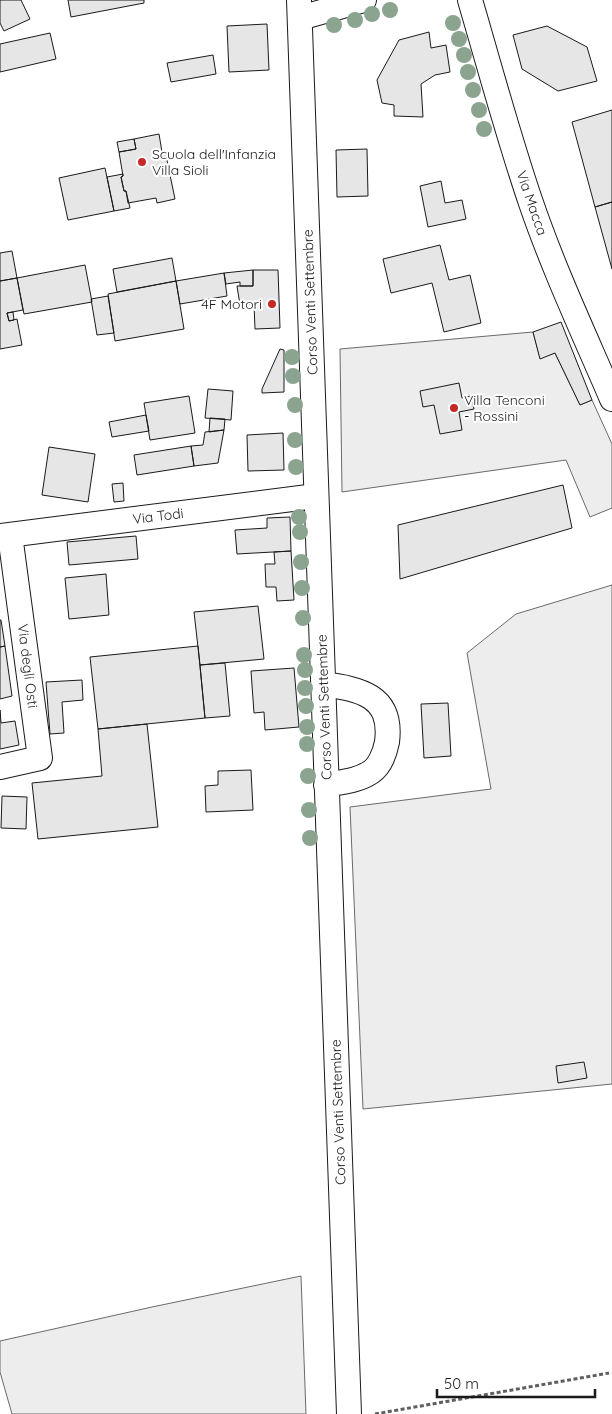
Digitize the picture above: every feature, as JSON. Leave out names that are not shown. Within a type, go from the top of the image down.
[{"type":"street","points":[[300,9],[364,0]]},
{"type":"street","name":"Via Macca","points":[[470,0],[532,207],[558,274],[612,399]]},
{"type":"street","name":"Corso Venti Settembre","points":[[300,9],[349,1414]]},
{"type":"street","name":"Via Todi","points":[[5,535],[316,496]]},
{"type":"street","name":"Via degli Osti","points":[[0,767],[40,758],[5,535]]},
{"type":"street","points":[[323,684],[351,688],[366,693],[373,698],[386,717],[388,734],[383,755],[379,764],[372,771],[354,780],[326,785]]},
{"type":"path","points":[[376,1414],[609,1373]]},
{"type":"shaded area","points":[[533,332],[540,358],[555,353],[580,405],[592,400],[612,444],[612,508],[590,517],[566,460],[342,492],[340,349]]},
{"type":"shaded area","points":[[612,585],[612,1084],[363,1109],[350,807],[491,789],[467,653],[516,614]]},
{"type":"shaded area","points":[[301,1276],[306,1414],[12,1414],[0,1372],[0,1341]]},
{"type":"building","points":[[0,0],[21,0],[30,19],[4,31],[0,23]]},
{"type":"building","points":[[68,0],[144,0],[144,3],[71,17]]},
{"type":"building","points":[[267,24],[269,70],[229,72],[227,26]]},
{"type":"building","points":[[547,26],[587,47],[597,81],[558,91],[522,69],[513,35]]},
{"type":"building","points":[[429,32],[431,48],[446,45],[450,72],[435,75],[421,84],[423,117],[394,116],[394,105],[382,103],[377,80],[399,40]]},
{"type":"building","points":[[50,33],[56,59],[0,72],[0,44]]},
{"type":"building","points":[[213,55],[216,74],[171,82],[167,63]]},
{"type":"building","points":[[612,110],[612,202],[595,207],[572,122]]},
{"type":"building","points":[[159,134],[162,152],[165,151],[175,199],[157,203],[156,198],[128,203],[121,177],[123,176],[119,152],[136,149],[134,139]]},
{"type":"building","points":[[134,139],[136,149],[119,152],[117,142]]},
{"type":"building","points":[[367,149],[368,196],[337,197],[336,150]]},
{"type":"building","points":[[105,168],[114,211],[68,220],[59,178]]},
{"type":"building","points":[[123,174],[121,177],[130,208],[114,211],[107,177]]},
{"type":"building","points":[[441,181],[445,203],[462,200],[466,219],[428,227],[420,186]]},
{"type":"building","points":[[612,202],[612,269],[595,207]]},
{"type":"building","points":[[440,245],[449,280],[470,275],[481,323],[444,332],[432,283],[391,293],[383,259]]},
{"type":"building","points":[[12,251],[17,278],[0,281],[0,253]]},
{"type":"building","points":[[172,258],[176,281],[117,292],[113,269]]},
{"type":"building","points":[[85,265],[92,302],[24,314],[17,278]]},
{"type":"building","points":[[253,270],[278,270],[280,328],[255,329],[254,304],[240,305],[237,286],[253,286]]},
{"type":"building","points":[[253,270],[253,286],[240,286],[240,282],[226,284],[224,273]]},
{"type":"building","points":[[224,273],[227,296],[180,304],[176,281]]},
{"type":"building","points":[[17,278],[23,310],[7,313],[9,321],[17,319],[22,345],[0,349],[0,281]]},
{"type":"building","points":[[176,281],[184,329],[115,341],[108,294]]},
{"type":"building","points":[[108,296],[114,333],[97,335],[91,299]]},
{"type":"building","points":[[13,312],[14,320],[9,321],[7,313]]},
{"type":"building","points":[[561,322],[592,400],[580,405],[555,353],[540,359],[533,332]]},
{"type":"building","points":[[280,349],[284,350],[284,392],[262,393],[262,389]]},
{"type":"building","name":"Villa Tenconi - Rossini","points":[[459,383],[462,398],[471,396],[474,409],[459,412],[462,430],[440,434],[434,405],[423,407],[420,391]]},
{"type":"building","points":[[208,389],[233,391],[231,420],[205,418]]},
{"type":"building","points":[[189,396],[195,433],[150,440],[144,403]]},
{"type":"building","points":[[146,415],[149,431],[112,437],[109,422]]},
{"type":"building","points":[[210,418],[225,419],[224,430],[209,432]]},
{"type":"building","points":[[224,430],[218,463],[194,466],[191,446],[203,445],[205,432]]},
{"type":"building","points":[[283,433],[284,470],[248,471],[247,435]]},
{"type":"building","points":[[191,446],[194,466],[137,475],[134,455]]},
{"type":"building","points":[[49,447],[95,454],[88,502],[42,495]]},
{"type":"building","points":[[123,483],[124,501],[114,502],[112,484]]},
{"type":"building","points":[[563,485],[572,528],[400,579],[398,525]]},
{"type":"building","points":[[290,517],[291,551],[237,554],[235,530],[267,528],[267,518]]},
{"type":"building","points":[[136,536],[138,559],[69,565],[67,542]]},
{"type":"building","points":[[291,551],[294,600],[277,601],[276,587],[266,587],[265,564],[275,564],[274,552]]},
{"type":"building","points":[[106,574],[109,615],[69,619],[65,578]]},
{"type":"building","points":[[258,606],[264,659],[200,665],[194,612]]},
{"type":"building","points":[[0,620],[5,646],[0,647]]},
{"type":"building","points":[[5,646],[12,696],[0,699],[0,647]]},
{"type":"building","points":[[198,646],[205,718],[98,729],[90,657]]},
{"type":"building","points":[[225,663],[230,716],[205,718],[200,665]]},
{"type":"building","points":[[294,668],[299,727],[265,730],[264,712],[254,713],[251,671]]},
{"type":"building","points":[[82,680],[83,700],[62,702],[64,733],[50,734],[46,682]]},
{"type":"building","points":[[448,703],[451,756],[424,758],[421,704]]},
{"type":"building","points":[[0,710],[1,723],[15,721],[19,745],[0,749]]},
{"type":"building","points":[[147,724],[158,827],[38,839],[32,783],[102,776],[98,729]]},
{"type":"building","points":[[251,770],[253,810],[206,812],[205,786],[218,785],[218,771]]},
{"type":"building","points":[[2,796],[27,797],[26,829],[1,828]]},
{"type":"building","points":[[584,1062],[587,1078],[558,1083],[556,1066]]},
{"type":"place","name":"Scuola dell'Infanzia Villa Sioli","points":[[142,162]]},
{"type":"place","name":"4F Motori","points":[[272,304]]},
{"type":"place","name":"Villa Tenconi - Rossini","points":[[454,408]]}]
